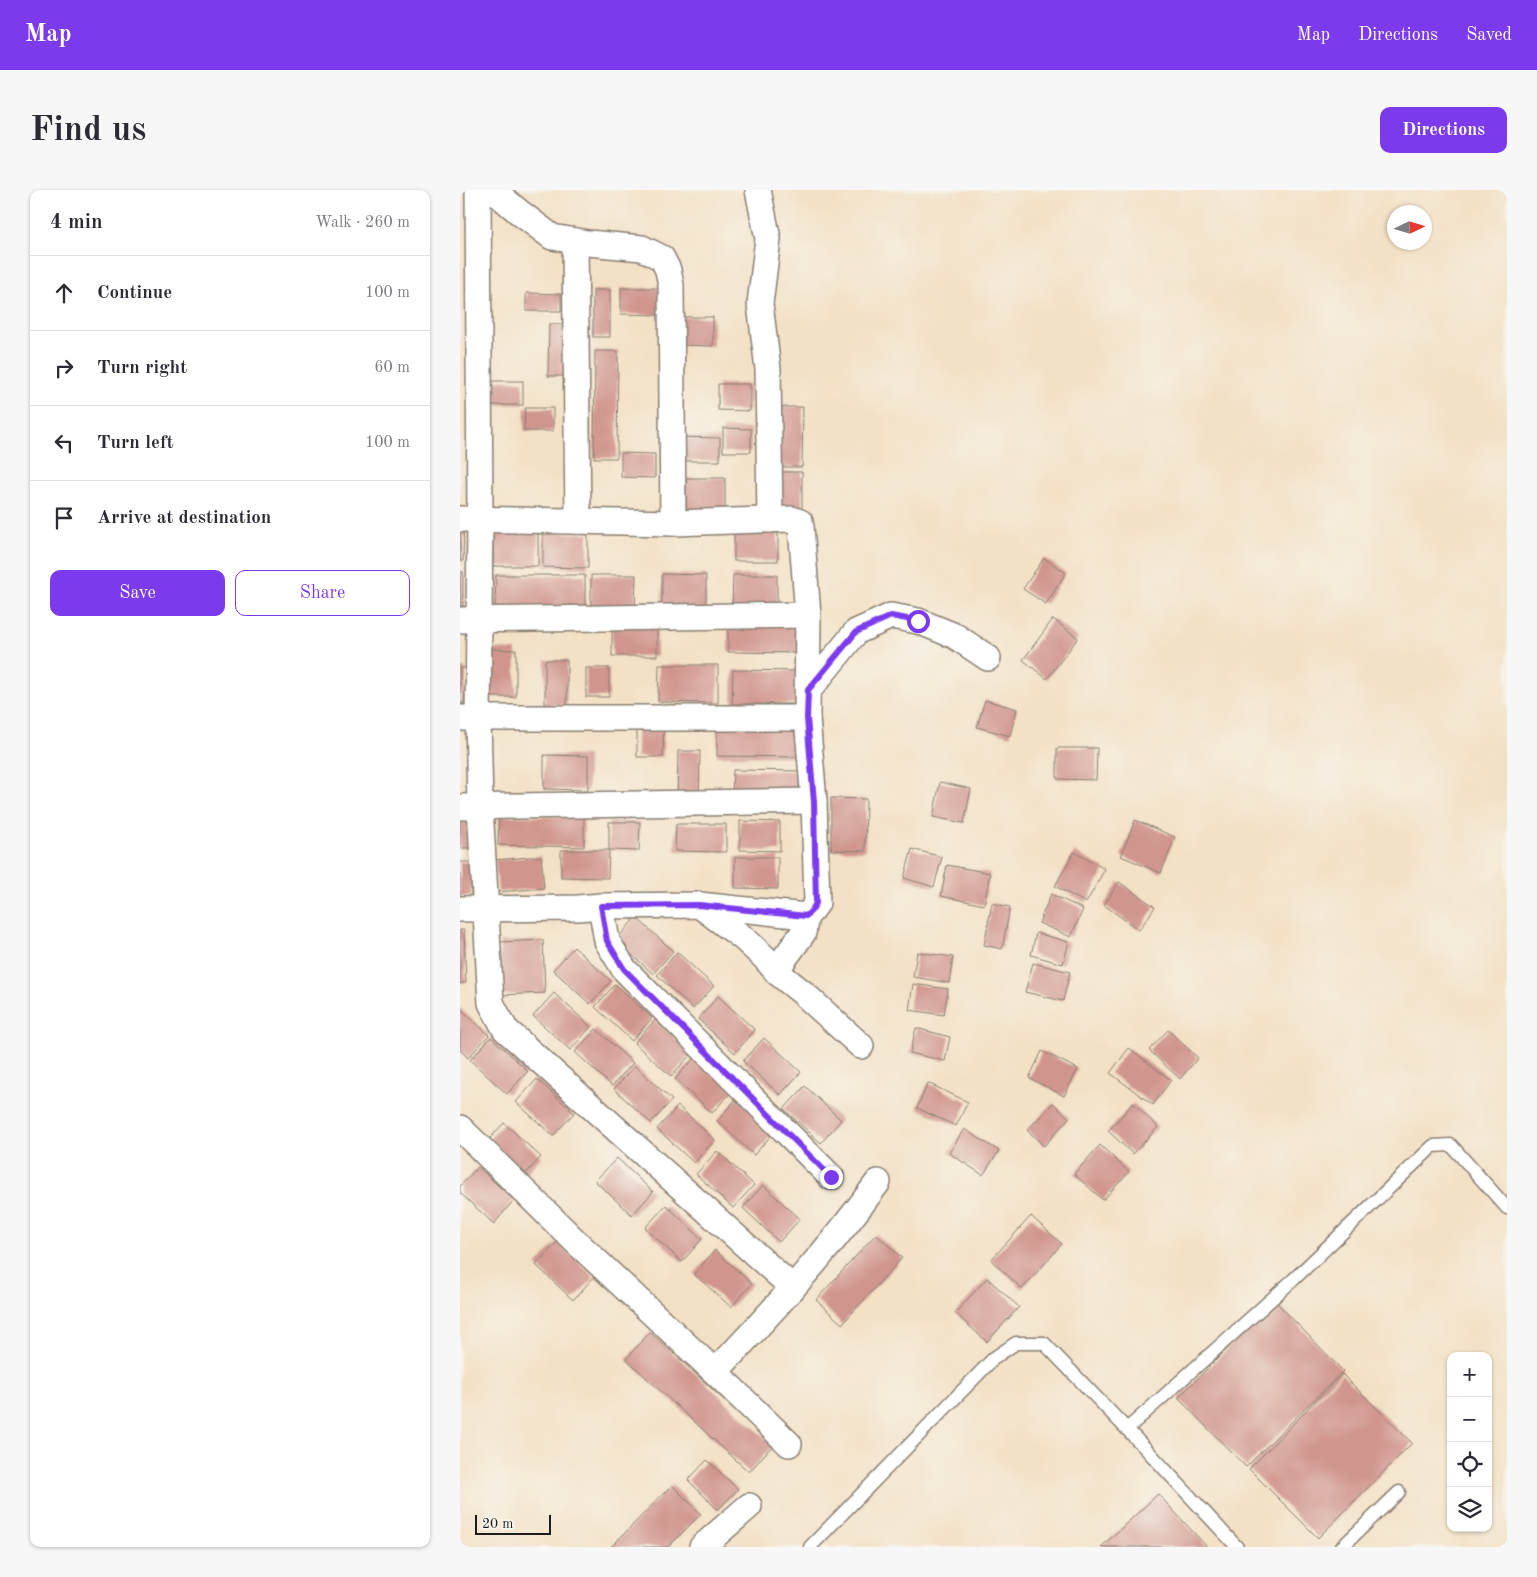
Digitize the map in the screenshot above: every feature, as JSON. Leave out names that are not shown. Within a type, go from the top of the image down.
[{"type":"street","points":[[478,190],[470,519],[470,806],[485,909],[491,1003],[505,1029],[793,1288]]},
{"type":"street","points":[[493,190],[552,237],[642,248],[662,258],[668,270],[671,286],[674,523]]},
{"type":"street","points":[[758,190],[768,239],[760,304],[768,369],[770,520]]},
{"type":"street","points":[[575,241],[578,521]]},
{"type":"street","points":[[470,519],[674,523],[770,520],[800,522],[808,615],[807,718],[814,802],[816,903],[806,916],[803,933],[782,962],[778,973]]},
{"type":"street","points":[[470,620],[808,615]]},
{"type":"street","points":[[808,690],[856,632],[891,616],[918,621],[955,636],[988,658]]},
{"type":"street","points":[[469,718],[807,718]]},
{"type":"street","points":[[470,806],[814,802]]},
{"type":"street","points":[[460,909],[699,905],[806,916]]},
{"type":"street","points":[[699,905],[742,937],[778,973],[861,1046]]},
{"type":"street","points":[[601,906],[607,941],[624,969],[831,1177]]},
{"type":"street","points":[[460,1128],[788,1444]]},
{"type":"street","points":[[715,1372],[793,1288],[856,1213],[878,1182]]},
{"type":"street","points":[[702,1547],[749,1506]]},
{"type":"lane","points":[[1127,1429],[1294,1280],[1433,1146],[1450,1145],[1507,1208]]},
{"type":"lane","points":[[810,1547],[994,1358],[1016,1343],[1044,1343],[1237,1547]]},
{"type":"lane","points":[[1342,1547],[1399,1492]]},
{"type":"building","points":[[621,288],[660,288],[660,315],[621,314]]},
{"type":"building","points":[[593,290],[610,290],[610,337],[593,337]]},
{"type":"building","points":[[526,293],[561,294],[561,311],[526,311]]},
{"type":"building","points":[[681,317],[713,317],[713,346],[680,345]]},
{"type":"building","points":[[549,324],[565,324],[565,376],[548,376]]},
{"type":"building","points":[[595,351],[618,351],[617,458],[594,458]]},
{"type":"building","points":[[491,381],[523,381],[523,405],[491,405]]},
{"type":"building","points":[[718,384],[750,384],[750,411],[718,410]]},
{"type":"building","points":[[778,407],[803,407],[802,467],[778,467]]},
{"type":"building","points":[[525,408],[553,408],[553,431],[524,431]]},
{"type":"building","points":[[723,428],[751,429],[751,452],[723,452]]},
{"type":"building","points":[[681,437],[720,438],[720,461],[681,461]]},
{"type":"building","points":[[621,453],[655,454],[655,478],[621,477]]},
{"type":"building","points":[[780,472],[802,472],[802,512],[779,512]]},
{"type":"building","points":[[686,478],[725,478],[725,512],[686,511]]},
{"type":"building","points":[[460,527],[464,527],[463,561],[460,561]]},
{"type":"building","points":[[734,527],[778,527],[778,561],[734,561]]},
{"type":"building","points":[[493,532],[538,532],[538,566],[493,566]]},
{"type":"building","points":[[543,533],[588,533],[588,568],[543,567]]},
{"type":"building","points":[[1044,558],[1066,573],[1046,604],[1023,589]]},
{"type":"building","points":[[460,572],[463,572],[463,606],[460,606]]},
{"type":"building","points":[[662,574],[706,575],[706,609],[662,608]]},
{"type":"building","points":[[496,575],[585,575],[585,610],[495,609]]},
{"type":"building","points":[[591,575],[636,575],[635,609],[591,609]]},
{"type":"building","points":[[733,575],[777,575],[777,610],[732,609]]},
{"type":"building","points":[[1053,619],[1078,638],[1047,679],[1023,660]]},
{"type":"building","points":[[612,622],[657,623],[657,656],[612,656]]},
{"type":"building","points":[[728,626],[801,626],[801,653],[728,652]]},
{"type":"building","points":[[489,649],[516,650],[516,697],[489,697]]},
{"type":"building","points":[[545,660],[567,660],[567,705],[545,704]]},
{"type":"building","points":[[659,665],[718,665],[718,703],[658,702]]},
{"type":"building","points":[[460,668],[466,668],[465,703],[460,703]]},
{"type":"building","points":[[586,668],[609,668],[609,697],[586,697]]},
{"type":"building","points":[[733,670],[801,671],[801,704],[732,704]]},
{"type":"building","points":[[985,700],[1017,709],[1010,736],[977,727]]},
{"type":"building","points":[[637,718],[664,719],[663,757],[637,757]]},
{"type":"building","points":[[717,726],[803,727],[802,757],[717,756]]},
{"type":"building","points":[[1057,748],[1097,748],[1096,780],[1057,779]]},
{"type":"building","points":[[678,751],[700,751],[699,803],[677,803]]},
{"type":"building","points":[[544,755],[588,756],[588,790],[544,789]]},
{"type":"building","points":[[733,770],[804,771],[804,800],[732,800]]},
{"type":"building","points":[[940,782],[971,789],[964,823],[933,817]]},
{"type":"building","points":[[831,798],[866,799],[865,851],[831,850]]},
{"type":"building","points":[[460,814],[470,814],[470,848],[460,848]]},
{"type":"building","points":[[499,816],[584,817],[584,847],[498,845]]},
{"type":"building","points":[[1135,820],[1175,837],[1161,873],[1121,856]]},
{"type":"building","points":[[740,821],[780,822],[780,851],[740,850]]},
{"type":"building","points":[[609,822],[640,822],[639,851],[609,850]]},
{"type":"building","points":[[676,824],[726,824],[726,852],[675,851]]},
{"type":"building","points":[[912,849],[942,857],[934,887],[904,878]]},
{"type":"building","points":[[561,850],[609,850],[608,878],[561,877]]},
{"type":"building","points":[[1074,852],[1105,869],[1086,903],[1055,886]]},
{"type":"building","points":[[541,856],[544,888],[498,892],[495,860]]},
{"type":"building","points":[[735,857],[778,857],[778,889],[735,888]]},
{"type":"building","points":[[460,862],[471,862],[471,896],[460,896]]},
{"type":"building","points":[[947,865],[990,873],[984,905],[941,896]]},
{"type":"building","points":[[1119,882],[1155,907],[1139,930],[1104,905]]},
{"type":"building","points":[[1051,894],[1083,909],[1071,937],[1039,923]]},
{"type":"building","points":[[992,903],[1010,907],[1002,949],[984,945]]},
{"type":"building","points":[[636,917],[673,951],[653,974],[616,940]]},
{"type":"building","points":[[460,930],[464,930],[466,983],[460,983]]},
{"type":"building","points":[[1036,933],[1069,942],[1063,964],[1031,955]]},
{"type":"building","points":[[543,940],[545,993],[502,995],[500,942]]},
{"type":"building","points":[[574,947],[611,981],[590,1004],[553,970]]},
{"type":"building","points":[[677,952],[714,986],[693,1009],[657,975]]},
{"type":"building","points":[[917,952],[953,957],[949,983],[913,977]]},
{"type":"building","points":[[1033,963],[1070,972],[1063,1001],[1025,992]]},
{"type":"building","points":[[615,984],[652,1018],[632,1041],[595,1007]]},
{"type":"building","points":[[913,984],[948,989],[944,1015],[909,1010]]},
{"type":"building","points":[[554,993],[591,1027],[570,1050],[533,1016]]},
{"type":"building","points":[[718,996],[755,1030],[735,1053],[698,1019]]},
{"type":"building","points":[[460,1008],[489,1035],[468,1058],[460,1050]]},
{"type":"building","points":[[655,1020],[692,1053],[671,1076],[634,1043]]},
{"type":"building","points":[[916,1028],[950,1037],[945,1061],[910,1053]]},
{"type":"building","points":[[596,1029],[633,1063],[612,1086],[575,1052]]},
{"type":"building","points":[[1168,1030],[1198,1058],[1180,1079],[1149,1050]]},
{"type":"building","points":[[491,1037],[528,1071],[507,1094],[470,1060]]},
{"type":"building","points":[[764,1038],[801,1072],[780,1095],[743,1061]]},
{"type":"building","points":[[1129,1048],[1171,1080],[1153,1105],[1110,1073]]},
{"type":"building","points":[[1042,1051],[1078,1069],[1064,1096],[1029,1078]]},
{"type":"building","points":[[696,1056],[733,1090],[712,1113],[675,1079]]},
{"type":"building","points":[[635,1066],[672,1100],[651,1123],[614,1089]]},
{"type":"building","points":[[537,1079],[574,1113],[553,1136],[516,1102]]},
{"type":"building","points":[[928,1083],[968,1102],[956,1126],[917,1108]]},
{"type":"building","points":[[805,1086],[841,1120],[821,1143],[784,1109]]},
{"type":"building","points":[[737,1098],[774,1132],[754,1155],[717,1121]]},
{"type":"building","points":[[1053,1103],[1069,1118],[1044,1146],[1027,1130]]},
{"type":"building","points":[[1133,1103],[1158,1127],[1133,1154],[1108,1131]]},
{"type":"building","points":[[678,1106],[715,1140],[694,1163],[657,1129]]},
{"type":"building","points":[[504,1123],[541,1157],[520,1180],[483,1146]]},
{"type":"building","points":[[964,1129],[999,1151],[983,1175],[949,1153]]},
{"type":"building","points":[[1100,1145],[1129,1172],[1103,1200],[1074,1174]]},
{"type":"building","points":[[717,1151],[754,1185],[733,1208],[696,1174]]},
{"type":"building","points":[[617,1158],[653,1192],[632,1215],[595,1181]]},
{"type":"building","points":[[478,1167],[514,1200],[494,1224],[460,1193],[460,1186]]},
{"type":"building","points":[[763,1185],[800,1219],[779,1242],[743,1208]]},
{"type":"building","points":[[666,1205],[702,1239],[682,1262],[645,1228]]},
{"type":"building","points":[[1031,1216],[1062,1244],[1022,1289],[991,1260]]},
{"type":"building","points":[[876,1234],[902,1258],[842,1324],[816,1300]]},
{"type":"building","points":[[557,1242],[594,1277],[573,1300],[536,1265]]},
{"type":"building","points":[[715,1250],[752,1284],[731,1307],[694,1274]]},
{"type":"building","points":[[987,1278],[1019,1307],[987,1342],[955,1313]]},
{"type":"building","points":[[1275,1301],[1343,1371],[1246,1467],[1178,1398]]},
{"type":"building","points":[[650,1332],[773,1445],[749,1472],[626,1359]]},
{"type":"building","points":[[1342,1374],[1412,1443],[1318,1538],[1249,1469]]},
{"type":"building","points":[[707,1460],[738,1489],[718,1510],[688,1480]]},
{"type":"building","points":[[672,1485],[701,1514],[668,1547],[611,1547]]},
{"type":"building","points":[[1158,1494],[1207,1547],[1101,1547]]},
{"type":"route","points":[[831,1177],[624,969],[607,941],[601,906],[699,905],[806,916],[816,903],[814,802],[807,718],[808,690],[856,632],[891,616],[918,621]]}]
